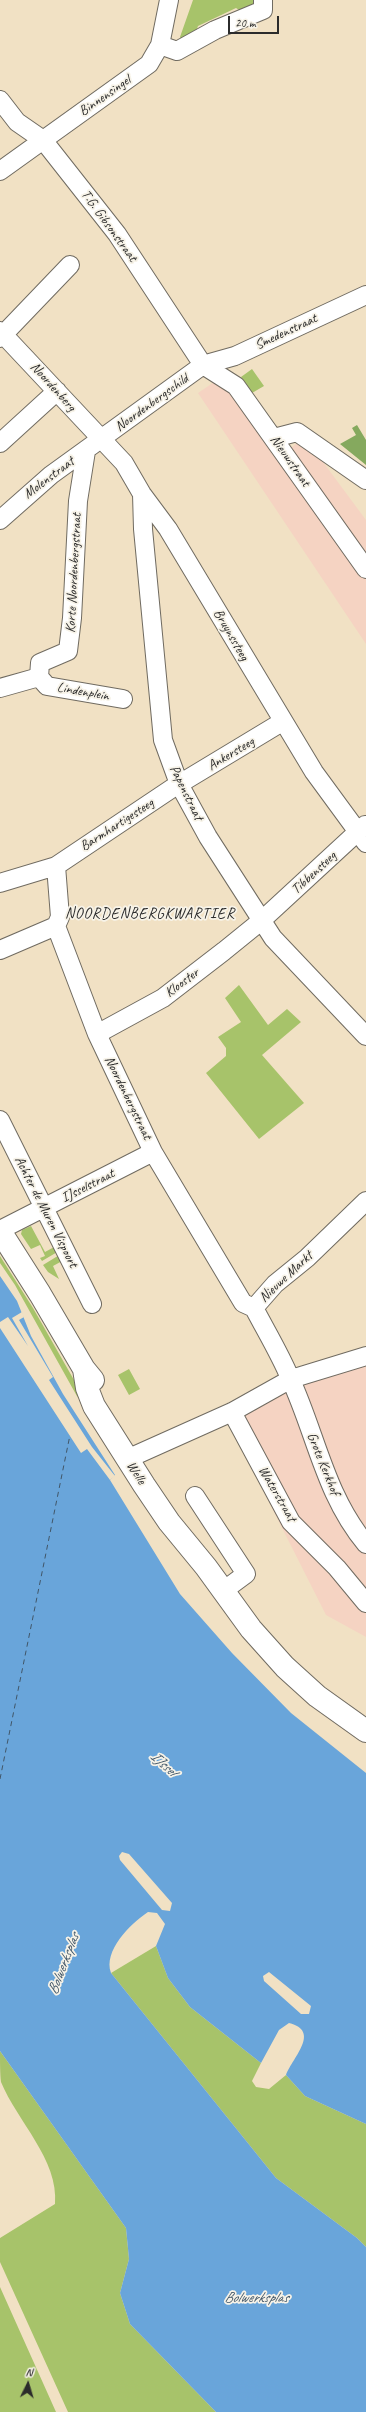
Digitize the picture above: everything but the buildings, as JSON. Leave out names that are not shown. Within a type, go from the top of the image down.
[{"type":"street","name":"Binnensingel","points":[[0,171],[144,69],[154,58],[160,45],[169,0]]},
{"type":"street","points":[[160,45],[176,51],[215,30],[263,10],[263,0]]},
{"type":"street","name":"T.G. Gibsonstraat","points":[[0,100],[17,122],[43,140],[117,234],[203,365]]},
{"type":"street","points":[[1,334],[70,265]]},
{"type":"street","name":"Smedenstraat","points":[[203,365],[235,356],[366,295]]},
{"type":"street","name":"Noordenberg","points":[[1,334],[57,391],[100,440]]},
{"type":"street","name":"Nieuwstraat","points":[[203,365],[236,386],[366,569]]},
{"type":"street","name":"Noordenbergschild","points":[[100,440],[203,365]]},
{"type":"street","points":[[0,443],[57,391]]},
{"type":"street","points":[[274,438],[298,432],[366,480]]},
{"type":"street","name":"Molenstraat","points":[[0,520],[45,480],[100,440]]},
{"type":"street","name":"Bruynssteeg","points":[[100,440],[124,463],[142,494],[168,529],[282,722],[314,772],[363,834]]},
{"type":"street","name":"Korte Noordenbergstraat","points":[[39,677],[40,663],[68,651],[72,618],[78,500],[86,451]]},
{"type":"street","name":"Papenstraat","points":[[142,494],[143,529],[162,740],[179,784],[208,837],[261,922],[273,938],[366,1036]]},
{"type":"street","name":"Lindenplein","points":[[0,688],[39,677],[47,686],[123,699]]},
{"type":"street","name":"Ankersteeg","points":[[179,784],[282,722]]},
{"type":"street","name":"Barmhartigesteeg","points":[[0,883],[56,866],[179,784]]},
{"type":"street","name":"Tibbensteeg","points":[[261,922],[363,834]]},
{"type":"street","points":[[0,950],[56,926],[60,917],[56,866]]},
{"type":"street","name":"Klooster","points":[[97,1034],[163,998],[261,922]]},
{"type":"street","name":"Noordenbergstraat","points":[[56,926],[97,1034],[154,1152],[243,1303],[254,1308]]},
{"type":"street","name":"Achter de Muren Vispoort","points":[[0,1120],[92,1304]]},
{"type":"street","name":"IJsselstraat","points":[[0,1231],[154,1152]]},
{"type":"street","name":"Nieuwe Markt","points":[[291,1379],[254,1308],[275,1284],[307,1258],[366,1201]]},
{"type":"street","name":"Welle","points":[[0,1231],[40,1294],[84,1369],[104,1394],[133,1456],[206,1567],[251,1630],[285,1667],[316,1696],[366,1730]]},
{"type":"street","points":[[133,1456],[232,1412],[291,1379],[366,1356]]},
{"type":"street","name":"Grote Kerkhof","points":[[291,1379],[326,1476],[351,1524],[366,1544]]},
{"type":"street","name":"Waterstraat","points":[[232,1412],[291,1522],[337,1568],[366,1603]]},
{"type":"street","points":[[195,1496],[246,1574],[223,1591]]},
{"type":"shaded area","points":[[223,376],[286,452],[297,443],[323,462],[366,520],[366,644],[198,393]]},
{"type":"shaded area","points":[[366,1359],[366,1637],[326,1615],[222,1409]]},
{"type":"green space","points":[[193,0],[257,0],[256,7],[242,12],[236,8],[198,26],[195,34],[181,40],[180,37]]},
{"type":"green space","points":[[252,369],[264,386],[252,393],[241,377]]},
{"type":"green space","points":[[357,425],[366,440],[366,465],[340,444],[356,435],[352,428]]},
{"type":"green space","points":[[239,985],[268,1025],[287,1009],[301,1022],[262,1055],[304,1103],[259,1139],[206,1073],[226,1056],[226,1048],[218,1037],[241,1022],[225,998]]},
{"type":"green space","points":[[31,1226],[45,1252],[56,1246],[59,1251],[42,1261],[40,1258],[45,1256],[40,1245],[31,1249],[21,1234],[22,1230]]},
{"type":"green space","points":[[61,1254],[64,1260],[53,1266],[59,1279],[48,1272],[43,1265]]},
{"type":"green space","points":[[0,1256],[33,1308],[74,1380],[78,1398],[15,1285],[0,1263]]},
{"type":"green space","points":[[129,1369],[140,1389],[129,1395],[118,1375]]},
{"type":"green space","points":[[156,1946],[168,1978],[190,2007],[261,2063],[252,2081],[256,2087],[269,2089],[286,2075],[305,2096],[366,2124],[366,2247],[357,2238],[276,2178],[111,1973]]},
{"type":"green space","points":[[0,2051],[126,2228],[129,2259],[120,2293],[130,2324],[216,2412],[68,2412],[0,2262],[0,2238],[55,2204],[54,2188],[44,2156],[8,2097],[1,2082]]},
{"type":"green space","points":[[0,2287],[56,2412],[0,2412]]},
{"type":"water","points":[[0,1276],[17,1301],[31,1336],[63,1394],[115,1475],[110,1480],[180,1594],[232,1653],[291,1713],[366,1773],[366,2124],[305,2096],[286,2075],[302,2045],[304,2038],[303,2032],[298,2027],[289,2023],[279,2030],[261,2063],[190,2007],[168,1978],[156,1946],[165,1924],[157,1913],[148,1912],[126,1931],[114,1947],[110,1965],[111,1973],[276,2178],[357,2238],[366,2247],[366,2412],[216,2412],[130,2324],[120,2293],[129,2259],[126,2228],[0,2051]]},
{"type":"pier","points":[[22,1312],[24,1317],[19,1320],[53,1377],[49,1380],[92,1447],[115,1476],[110,1480],[87,1449],[81,1453],[0,1328],[0,1322],[8,1317],[28,1346],[12,1318]]},
{"type":"pier","points":[[122,1852],[129,1854],[172,1903],[170,1911],[162,1910],[120,1860],[119,1856]]},
{"type":"pier","points":[[269,1972],[311,2006],[309,2014],[301,2014],[264,1981],[263,1976]]},
{"type":"ferry route","points":[[0,1779],[70,1435]]},
{"type":"district","name":"NOORDENBERGKWARTIER","points":[[150,914]]},
{"type":"water label","name":"IJssel","points":[[163,1764]]},
{"type":"water label","name":"Bolwerksplas","points":[[64,1964]]},
{"type":"water label","name":"Bolwerksplas","points":[[256,2298]]}]
